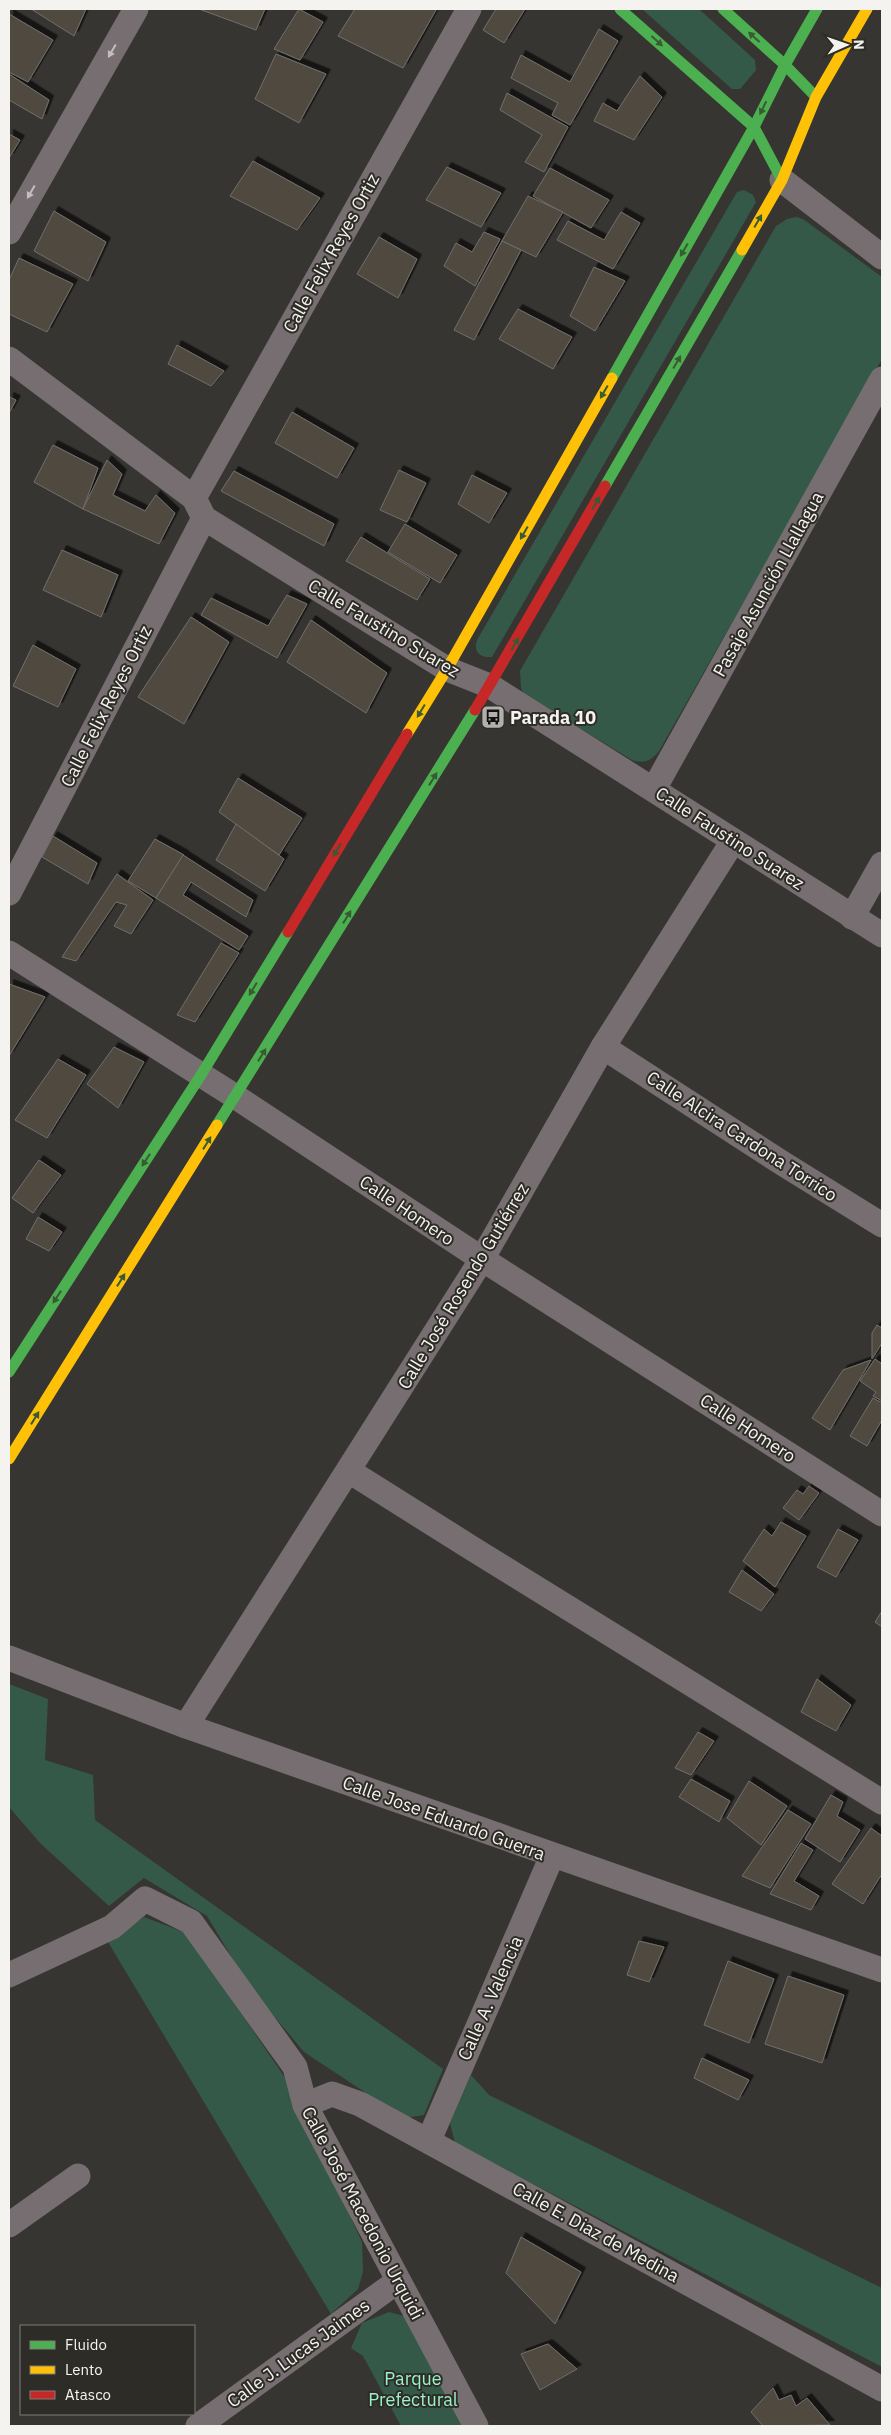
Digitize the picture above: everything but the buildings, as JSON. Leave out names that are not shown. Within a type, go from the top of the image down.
[{"type":"main road","points":[[620,9],[754,127],[782,180]]},
{"type":"main road","points":[[723,9],[784,64],[816,97]]},
{"type":"main road","points":[[13,1356],[201,1075],[446,669],[754,127],[784,64],[817,9]]},
{"type":"main road","points":[[9,1459],[490,686],[782,180],[816,97],[867,9]]},
{"type":"street","points":[[9,232],[136,9]]},
{"type":"street","name":"Calle Felix Reyes Ortiz","points":[[9,893],[199,508],[469,9]]},
{"type":"street","points":[[782,180],[882,257]]},
{"type":"street","name":"Calle Faustino Suarez","points":[[9,359],[199,508],[446,669],[490,686],[882,935]]},
{"type":"street","name":"Pasaje Asunción Llallagua","points":[[654,789],[882,379]]},
{"type":"street","name":"Calle José Rosendo Gutiérrez","points":[[186,1726],[350,1471],[482,1259],[603,1047],[733,841]]},
{"type":"street","points":[[852,917],[882,864]]},
{"type":"street","name":"Calle Homero","points":[[9,954],[236,1097],[482,1259],[882,1514]]},
{"type":"street","name":"Calle Alcira Cardona Torrico","points":[[603,1047],[782,1163],[882,1224]]},
{"type":"street","points":[[350,1471],[489,1560],[882,1802]]},
{"type":"street","name":"Calle Jose Eduardo Guerra","points":[[9,1658],[186,1726],[552,1856],[882,1970]]},
{"type":"street","name":"Calle A. Valencia","points":[[428,2140],[552,1856]]},
{"type":"street","name":"Calle José Macedonio Urquidi","points":[[9,1975],[112,1927],[145,1899],[191,1922],[295,2067],[305,2104],[476,2426]]},
{"type":"street","name":"Calle E. Diaz de Medina","points":[[305,2104],[332,2094],[360,2104],[882,2389]]},
{"type":"street","points":[[9,2226],[78,2176]]},
{"type":"street","name":"Calle J. Lucas Jaimes","points":[[198,2426],[398,2280]]},
{"type":"green space","points":[[642,9],[699,9],[755,60],[756,70],[740,89],[732,89]]},
{"type":"green space","points":[[744,190],[753,195],[756,202],[492,657],[481,655],[476,648],[477,640],[737,192]]},
{"type":"green space","points":[[796,217],[803,219],[882,277],[882,359],[659,751],[647,761],[632,760],[524,694],[521,688],[520,671],[776,226],[787,219]]},
{"type":"green space","points":[[9,1684],[48,1699],[45,1760],[93,1775],[95,1820],[443,2069],[424,2115],[404,2118],[304,2052],[249,1986],[207,1916],[144,1878],[109,1906],[41,1844],[9,1807]]},
{"type":"green space","points":[[144,1917],[186,1933],[286,2079],[362,2242],[363,2272],[358,2289],[331,2314],[108,1942]]},
{"type":"green space","points":[[471,2075],[489,2095],[882,2288],[882,2367],[455,2143],[450,2123]]},
{"type":"green space","name":"Parque Prefectural","points":[[389,2312],[408,2317],[466,2426],[401,2426],[363,2356],[351,2348],[362,2323]]},
{"type":"traffic: fast","points":[[620,9],[754,127],[782,180]]},
{"type":"traffic: fast","points":[[723,9],[785,65],[816,97]]},
{"type":"traffic: fast","points":[[612,378],[754,127],[785,65],[817,9]]},
{"type":"traffic: fast","points":[[605,486],[742,250]]},
{"type":"traffic: fast","points":[[217,1125],[475,710]]},
{"type":"traffic: fast","points":[[9,1372],[201,1075],[288,932]]},
{"type":"traffic: slow","points":[[742,250],[782,180],[816,97],[867,9]]},
{"type":"traffic: slow","points":[[407,734],[447,669],[612,378]]},
{"type":"traffic: slow","points":[[9,1459],[217,1125]]},
{"type":"traffic: jam","points":[[475,710],[605,486]]},
{"type":"traffic: jam","points":[[288,932],[407,734]]},
{"type":"place","name":"Parada 10","points":[[493,717]]}]
